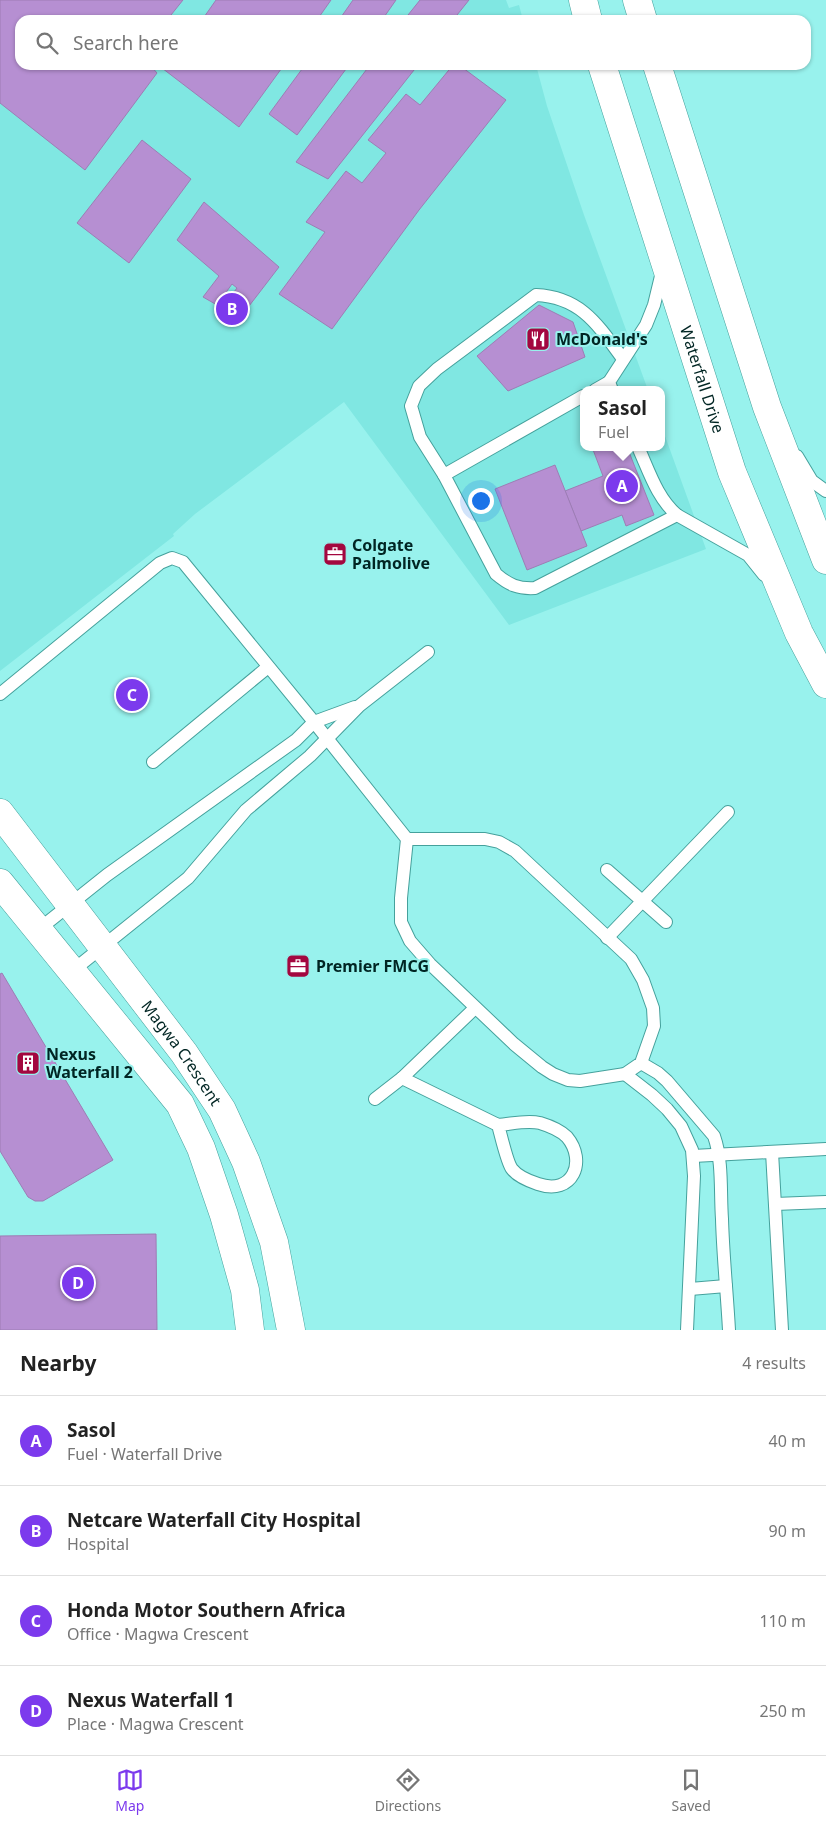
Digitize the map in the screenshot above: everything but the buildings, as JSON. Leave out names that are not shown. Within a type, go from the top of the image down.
[{"type":"main road","points":[[583,0],[587,15]]},
{"type":"main road","points":[[636,0],[641,15]]},
{"type":"main road","name":"Waterfall Drive","points":[[604,70],[732,472],[799,633],[826,684]]},
{"type":"main road","points":[[660,70],[767,408],[826,560]]},
{"type":"main road","name":"Magwa Crescent","points":[[0,813],[184,1053],[222,1110],[246,1162],[274,1242],[290,1330]]},
{"type":"main road","name":"Magwa Crescent","points":[[0,883],[180,1104],[202,1148],[224,1215],[245,1290],[250,1330]]},
{"type":"lane","points":[[610,386],[622,359],[646,325],[654,305],[664,264]]},
{"type":"lane","points":[[622,359],[589,317],[571,303],[552,296],[536,295],[437,369],[418,386],[411,406],[420,437],[444,475],[496,574],[508,584],[522,589],[535,588],[677,515]]},
{"type":"lane","points":[[444,475],[580,398]]},
{"type":"lane","points":[[767,408],[812,481],[826,491]]},
{"type":"lane","points":[[640,451],[662,498],[677,515],[748,555],[780,598],[799,633]]},
{"type":"lane","points":[[0,694],[160,564],[172,558],[183,562],[407,839],[402,922],[410,941],[430,964],[514,1044],[542,1067],[554,1074],[568,1080],[580,1081],[626,1074],[641,1063],[654,1026],[653,1008],[644,980],[631,959],[515,851],[499,842],[474,838],[407,839]]},
{"type":"lane","points":[[71,972],[188,878],[246,810],[327,740],[359,706],[428,652]]},
{"type":"lane","points":[[153,762],[268,666]]},
{"type":"lane","points":[[38,930],[106,875],[296,740],[314,722],[359,706]]},
{"type":"lane","points":[[607,938],[728,812]]},
{"type":"lane","points":[[607,870],[666,922]]},
{"type":"lane","points":[[375,1099],[402,1078],[475,1008]]},
{"type":"lane","points":[[641,1063],[667,1081],[714,1136],[719,1155],[729,1330]]},
{"type":"lane","points":[[626,1074],[667,1109],[681,1126],[692,1150],[694,1176],[687,1330]]},
{"type":"lane","points":[[402,1078],[498,1126],[525,1122],[538,1123],[554,1128],[567,1137],[576,1158],[574,1172],[569,1182],[559,1187],[547,1187],[520,1176],[511,1168],[498,1126]]},
{"type":"lane","points":[[693,1156],[826,1148]]},
{"type":"lane","points":[[772,1152],[782,1330]]},
{"type":"lane","points":[[775,1204],[826,1202]]},
{"type":"lane","points":[[690,1289],[726,1286]]},
{"type":"shaded area","points":[[0,0],[506,0],[509,8],[519,5],[522,15],[15,15],[15,70],[537,70],[547,106],[584,215],[647,386],[580,386],[580,451],[665,451],[665,436],[706,549],[509,625],[344,402],[195,514],[173,534],[174,536],[0,671]]},
{"type":"place","name":"Netcare Waterfall City Hospital","points":[[232,309]]},
{"type":"place","name":"McDonald's","points":[[538,339]]},
{"type":"place","name":"Sasol","points":[[622,486]]},
{"type":"place","name":"Colgate Palmolive","points":[[335,554]]},
{"type":"place","name":"Honda Motor Southern Africa","points":[[132,695]]},
{"type":"place","name":"Premier FMCG","points":[[298,966]]},
{"type":"place","name":"Nexus Waterfall 2","points":[[28,1063]]},
{"type":"place","name":"Nexus Waterfall 1","points":[[78,1283]]}]
